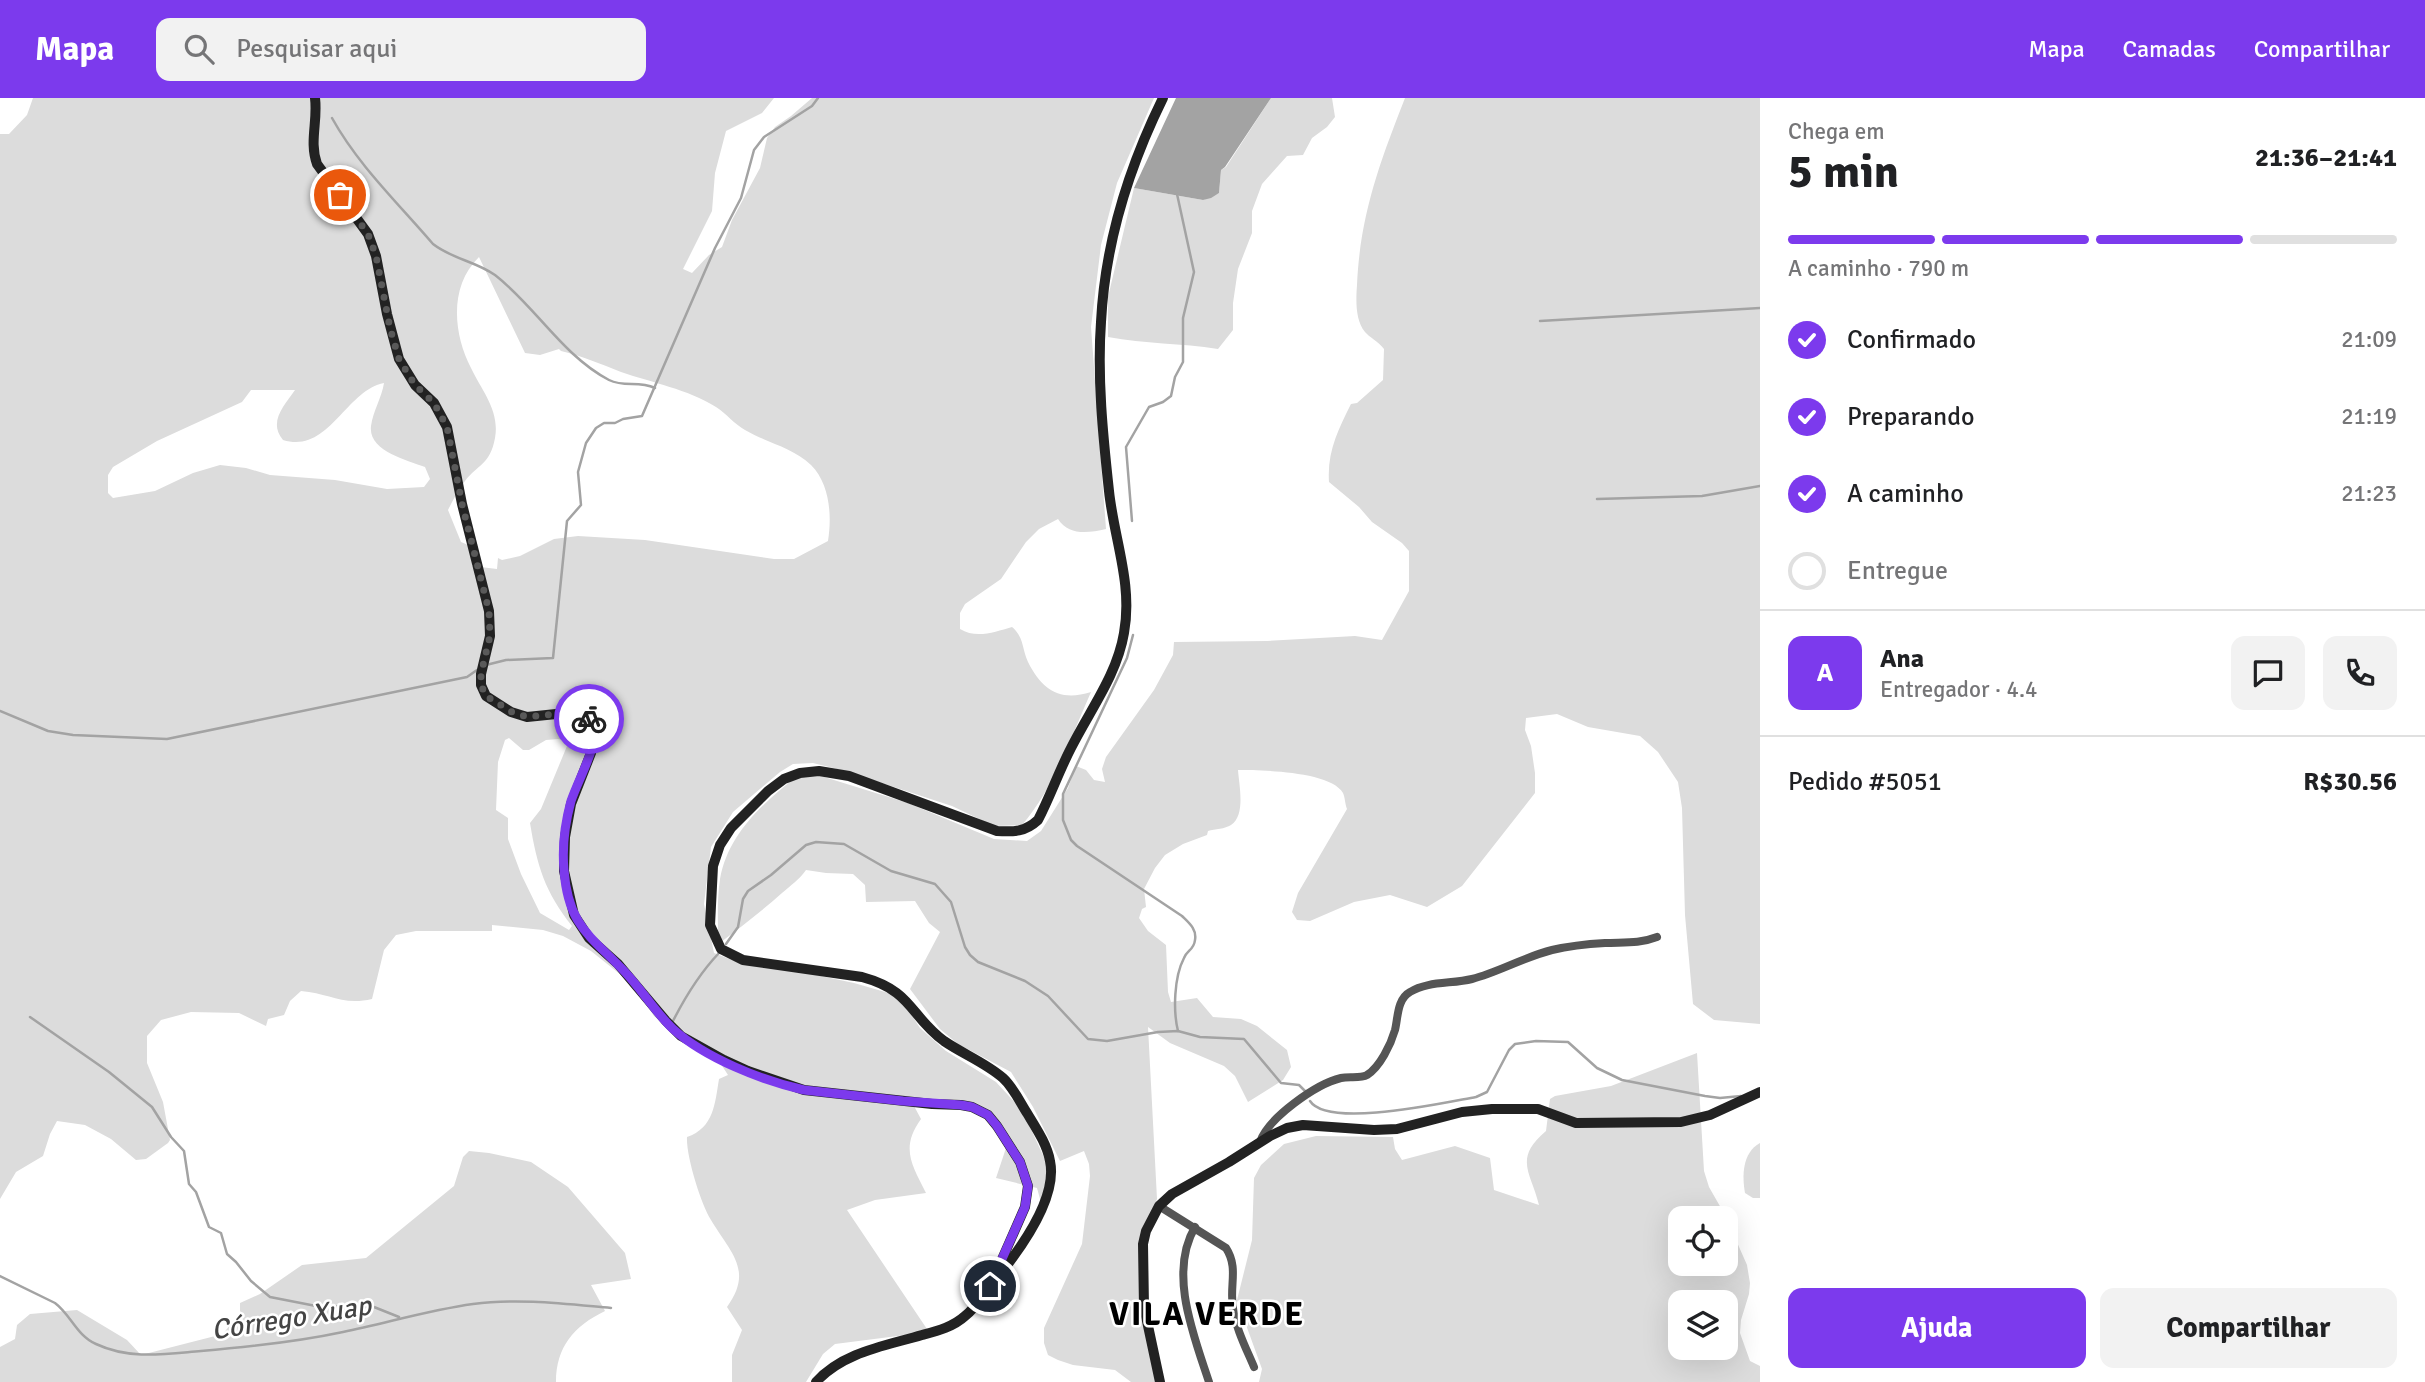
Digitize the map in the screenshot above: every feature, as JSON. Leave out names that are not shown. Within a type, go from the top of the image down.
[{"type":"street","points":[[315,98],[312,141],[317,164],[368,234],[376,256],[389,324],[399,359],[415,385],[434,403],[447,427],[462,504],[489,611],[490,636],[481,685],[486,696],[512,712],[527,717],[573,714],[587,717],[593,723],[591,753],[571,804],[565,837],[564,871],[574,915],[589,938],[629,976],[674,1030],[694,1045],[724,1060],[804,1090],[961,1105],[988,1115],[1020,1162],[1028,1186],[1025,1207],[990,1286]]},
{"type":"street","points":[[816,1382],[838,1363],[864,1352],[953,1325],[974,1308],[1028,1235],[1038,1216],[1050,1177],[1050,1159],[1045,1144],[1005,1079],[943,1040],[907,1000],[894,990],[880,982],[743,960],[721,948],[710,925],[713,866],[720,845],[731,828],[768,791],[784,779],[800,773],[819,771],[849,776],[997,831],[1016,832],[1028,829],[1038,820],[1070,750],[1114,667],[1124,632],[1127,591],[1108,475],[1100,323],[1108,270],[1126,188],[1141,145],[1163,98]]},
{"type":"street","points":[[1260,1142],[1263,1132],[1272,1122],[1320,1087],[1343,1078],[1369,1074],[1388,1047],[1402,1000],[1409,992],[1473,978],[1552,950],[1603,943],[1640,943],[1657,937]]},
{"type":"street","points":[[1160,1382],[1144,1307],[1143,1265],[1146,1231],[1159,1206],[1172,1194],[1287,1128],[1303,1125],[1396,1129],[1417,1126],[1448,1115],[1492,1109],[1538,1109],[1576,1123],[1681,1122],[1710,1115],[1760,1092]]},
{"type":"street","points":[[1159,1206],[1226,1248],[1231,1256],[1234,1266],[1232,1308],[1254,1367]]},
{"type":"street","points":[[1195,1227],[1185,1256],[1185,1299],[1194,1338],[1209,1382]]},
{"type":"shaded area","points":[[33,98],[774,98],[762,113],[726,131],[715,173],[712,211],[683,269],[692,273],[709,255],[722,247],[732,220],[760,168],[767,138],[775,127],[812,98],[1154,98],[1117,183],[1101,245],[1091,327],[1106,529],[1073,531],[1058,519],[1039,529],[1026,542],[1001,579],[965,604],[960,613],[960,629],[972,634],[986,634],[1012,627],[1021,639],[1033,672],[1053,691],[1070,695],[1091,692],[1061,762],[1043,795],[1022,825],[994,826],[952,806],[845,771],[813,763],[793,764],[733,812],[711,847],[704,904],[714,953],[740,963],[802,972],[899,996],[920,1028],[946,1051],[996,1082],[1022,1110],[1049,1168],[1042,1206],[1037,1188],[996,1178],[1008,1142],[981,1109],[914,1106],[921,1119],[911,1139],[910,1156],[926,1193],[875,1200],[847,1210],[929,1332],[835,1344],[823,1354],[806,1382],[732,1382],[732,1355],[742,1330],[727,1307],[735,1294],[739,1272],[732,1252],[703,1203],[687,1145],[687,1137],[703,1128],[708,1121],[719,1079],[728,1075],[717,1058],[680,1039],[654,1016],[631,983],[591,951],[563,936],[543,930],[492,925],[492,931],[416,931],[396,935],[384,950],[372,999],[352,1001],[301,991],[290,1001],[284,1015],[268,1019],[266,1026],[239,1013],[191,1012],[161,1020],[147,1036],[147,1063],[163,1102],[170,1140],[168,1143],[146,1159],[136,1160],[111,1139],[85,1125],[57,1121],[43,1156],[16,1172],[0,1199],[0,134],[9,134],[27,115]],"holes":[[[479,257],[525,353],[540,355],[559,349],[682,391],[716,407],[745,430],[804,459],[817,473],[826,491],[830,521],[828,541],[794,559],[774,559],[645,540],[578,536],[554,539],[520,556],[502,560],[498,558],[497,569],[472,566],[473,547],[461,542],[448,510],[465,481],[487,459],[495,438],[493,410],[465,354],[458,325],[457,310],[463,282]],[[384,383],[371,426],[372,435],[376,442],[390,453],[425,467],[430,479],[424,487],[387,489],[335,480],[270,475],[246,468],[220,465],[193,473],[155,491],[113,498],[108,493],[108,475],[113,467],[157,441],[242,402],[251,390],[295,390],[279,414],[277,427],[283,440],[299,442],[313,438],[325,430],[370,388]],[[509,738],[523,750],[529,750],[546,740],[563,740],[567,746],[541,809],[530,823],[544,878],[555,902],[572,926],[569,930],[540,913],[508,839],[508,818],[496,810],[498,762],[505,740]]]},
{"type":"shaded area","points":[[1176,98],[1271,98],[1221,170],[1219,193],[1211,198],[1203,200],[1134,188]]},
{"type":"shaded area","points":[[1271,98],[1332,98],[1335,117],[1312,138],[1303,155],[1287,156],[1262,184],[1252,211],[1252,233],[1238,269],[1233,303],[1233,330],[1218,349],[1108,337],[1108,297],[1134,188],[1203,200],[1219,193],[1221,170],[1226,167]]},
{"type":"shaded area","points":[[1405,98],[1760,98],[1760,1024],[1714,1020],[1693,1004],[1685,915],[1682,808],[1678,782],[1658,752],[1640,736],[1588,727],[1557,714],[1526,718],[1525,730],[1531,746],[1535,793],[1462,886],[1427,907],[1390,895],[1354,902],[1310,921],[1297,920],[1292,912],[1298,893],[1347,809],[1343,793],[1325,780],[1310,776],[1278,771],[1238,770],[1240,807],[1236,820],[1229,826],[1208,831],[1207,835],[1183,844],[1165,855],[1144,889],[1146,907],[1142,909],[1139,918],[1148,931],[1166,945],[1168,992],[1171,1002],[1197,998],[1213,1017],[1241,1019],[1257,1026],[1287,1050],[1291,1067],[1283,1080],[1248,1102],[1235,1076],[1224,1066],[1170,1043],[1148,1027],[1157,1199],[1145,1233],[1142,1308],[1157,1382],[1131,1382],[1115,1370],[1073,1365],[1048,1355],[1044,1343],[1044,1328],[1082,1244],[1089,1164],[1084,1151],[1060,1161],[1033,1107],[1011,1072],[958,1044],[940,1029],[910,989],[940,932],[929,923],[915,901],[866,902],[865,885],[853,874],[806,870],[798,880],[721,942],[718,938],[720,879],[730,848],[748,821],[796,777],[821,776],[908,803],[994,839],[1027,841],[1041,831],[1068,788],[1076,766],[1086,770],[1094,780],[1105,782],[1102,769],[1106,757],[1154,690],[1173,655],[1174,642],[1355,636],[1382,640],[1409,591],[1409,551],[1372,522],[1359,507],[1329,482],[1329,471],[1334,442],[1351,404],[1357,403],[1383,380],[1384,349],[1362,327],[1356,297],[1367,212],[1387,144]]},
{"type":"shaded area","points":[[1697,1053],[1704,1171],[1720,1206],[1668,1206],[1668,1276],[1738,1276],[1738,1245],[1747,1265],[1750,1283],[1740,1333],[1750,1361],[1760,1366],[1760,1382],[1259,1382],[1262,1369],[1237,1300],[1252,1240],[1254,1178],[1261,1165],[1284,1144],[1316,1136],[1393,1137],[1395,1149],[1402,1160],[1455,1146],[1490,1158],[1494,1190],[1539,1205],[1527,1158],[1536,1141],[1546,1131],[1550,1099],[1611,1086]]},
{"type":"shaded area","points":[[1760,1143],[1760,1198],[1753,1198],[1745,1193],[1744,1172],[1750,1153]]},
{"type":"shaded area","points":[[469,1151],[531,1162],[568,1187],[625,1253],[631,1279],[591,1285],[605,1311],[584,1324],[569,1339],[559,1358],[556,1382],[0,1382],[0,1347],[15,1339],[17,1325],[30,1314],[77,1310],[127,1340],[141,1355],[223,1334],[240,1312],[240,1303],[260,1294],[302,1265],[366,1258],[454,1186],[463,1157]]},
{"type":"waterway","points":[[486,665],[506,660],[553,658],[567,521],[581,505],[578,472],[586,443],[596,428],[604,423],[642,416],[715,248],[741,198],[754,150],[764,137],[812,106],[818,98]]},
{"type":"waterway","points":[[332,118],[366,168],[433,244],[495,275],[577,358],[593,370],[615,382],[643,384],[655,388]]},
{"type":"waterway","points":[[1132,521],[1126,447],[1149,407],[1171,396],[1175,377],[1183,362],[1183,318],[1194,272],[1177,194]]},
{"type":"waterway","points":[[1540,321],[1760,308]]},
{"type":"waterway","points":[[1597,499],[1702,496],[1760,486]]},
{"type":"waterway","points":[[1133,635],[1127,658],[1063,794],[1063,820],[1071,840],[1077,846],[1182,916],[1194,929],[1194,943],[1184,958],[1176,984],[1178,1031]]},
{"type":"waterway","points":[[0,711],[48,731],[73,735],[167,739],[467,677],[477,670]]},
{"type":"waterway","points":[[726,944],[738,927],[743,899],[748,891],[806,845],[816,842],[844,844],[891,871],[935,884],[951,902],[970,955],[978,962],[1025,981],[1048,996],[1088,1039],[1107,1041],[1178,1031],[1200,1037],[1244,1039],[1281,1083],[1299,1085],[1306,1092]]},
{"type":"waterway","points":[[672,1023],[693,986],[719,953]]},
{"type":"waterway","points":[[30,1017],[109,1072],[152,1107],[171,1137],[184,1151],[189,1184],[196,1192],[209,1227],[221,1233],[227,1254],[251,1281],[270,1297],[316,1306],[374,1307],[399,1317]]},
{"type":"waterway","points":[[1310,1101],[1321,1109],[1339,1113],[1363,1113],[1415,1108],[1476,1097],[1487,1092],[1509,1050],[1515,1044],[1536,1041],[1568,1042],[1597,1068],[1622,1080],[1705,1096],[1741,1096]]},
{"type":"waterway","name":"Córrego Xuap","points":[[0,1276],[55,1303],[79,1331],[96,1344],[122,1352],[148,1355],[290,1341],[490,1302],[542,1302],[611,1308]]},
{"type":"way so far","points":[[340,195],[368,234],[376,256],[393,342],[399,359],[415,385],[441,412],[447,427],[462,504],[489,611],[490,636],[481,674],[481,685],[486,696],[497,705],[527,717],[566,713],[589,719]]},
{"type":"district","name":"VILA VERDE","points":[[1207,1313]]},
{"type":"route","points":[[589,719],[593,723],[594,741],[571,804],[565,837],[564,871],[569,900],[581,928],[629,976],[674,1030],[694,1045],[724,1060],[804,1090],[961,1105],[988,1115],[1020,1162],[1028,1186],[1025,1207],[990,1286]]}]
